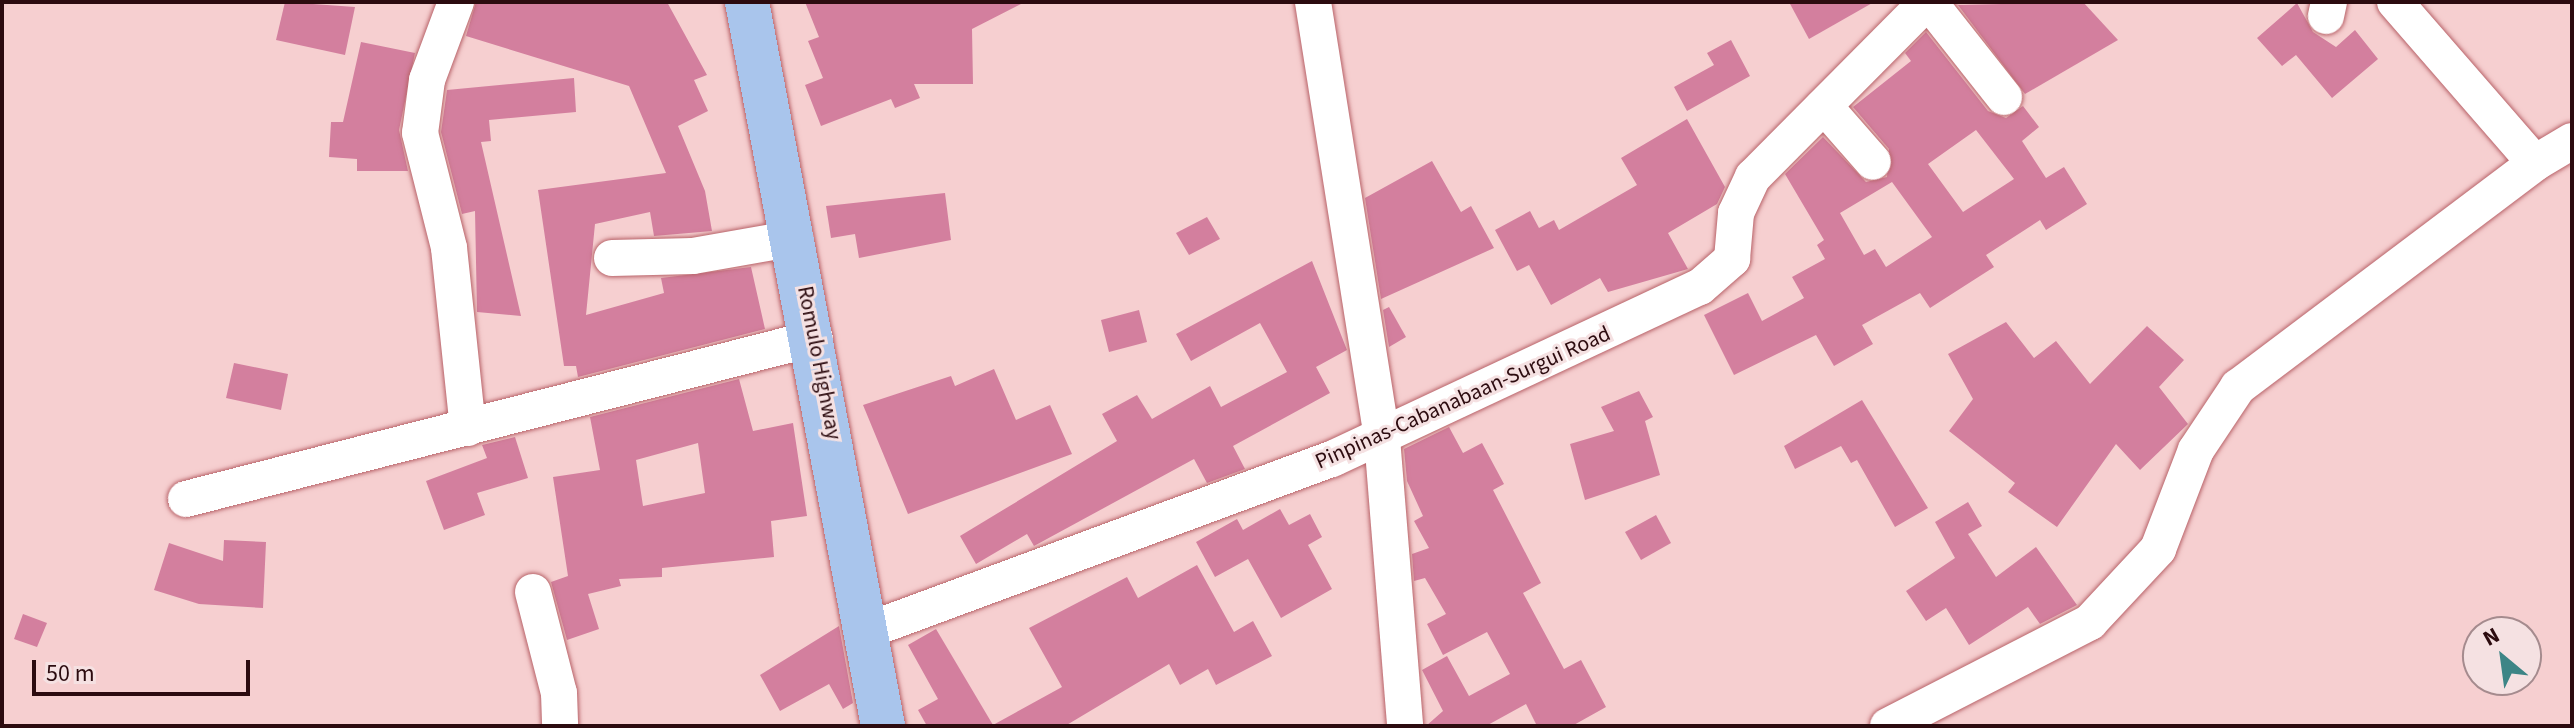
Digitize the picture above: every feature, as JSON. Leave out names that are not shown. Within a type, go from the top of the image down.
[{"type":"highway","name":"Romulo Highway","points":[[747,2],[815,338],[869,630],[883,726]]},
{"type":"street","points":[[456,2],[427,80],[420,133],[449,248],[468,428]]},
{"type":"street","points":[[1313,2],[1382,438],[1405,726]]},
{"type":"street","points":[[1928,2],[2004,97]]},
{"type":"street","name":"Pinpinas-Cabanabaan-Surgui Road","points":[[869,630],[1382,438],[1567,355],[1726,267],[1735,249],[1736,213],[1753,177],[1928,2]]},
{"type":"street","points":[[2395,2],[2535,163]]},
{"type":"street","points":[[1824,106],[1873,162]]},
{"type":"street","points":[[1888,726],[2090,622],[2158,549],[2196,450],[2238,387],[2535,163],[2572,141]]},
{"type":"street","points":[[612,258],[693,256],[795,238]]},
{"type":"street","points":[[186,499],[815,338]]},
{"type":"street","points":[[533,592],[559,693],[560,726]]},
{"type":"building","points":[[285,2],[355,7],[345,55],[276,40]]},
{"type":"building","points":[[476,2],[667,2],[707,75],[694,80],[708,111],[678,126],[705,191],[712,231],[654,236],[650,212],[595,224],[586,315],[664,293],[661,278],[751,267],[765,329],[578,377],[576,366],[564,366],[538,190],[666,173],[629,86],[466,36]]},
{"type":"building","points":[[805,2],[1025,2],[972,29],[973,84],[914,84],[920,98],[895,108],[891,99],[821,126],[805,85],[823,78],[808,41],[819,37]]},
{"type":"building","points":[[1789,2],[1874,2],[1809,39]]},
{"type":"building","points":[[2083,2],[2118,40],[2025,94],[1958,5]]},
{"type":"building","points":[[2297,3],[2313,32],[2336,47],[2355,30],[2378,59],[2332,98],[2296,55],[2282,66],[2257,38]]},
{"type":"building","points":[[1926,32],[1988,111],[2006,118],[2023,106],[2039,127],[2022,141],[2046,178],[2064,167],[2087,204],[2046,230],[2040,220],[1986,255],[1994,267],[1930,308],[1920,293],[1862,325],[1873,344],[1834,366],[1816,335],[1734,375],[1704,315],[1748,293],[1762,321],[1804,298],[1792,277],[1825,259],[1817,245],[1824,240],[1785,174],[1823,137],[1866,182],[1887,177],[1889,149],[1853,107],[1911,61],[1905,53]],"holes":[[[1976,130],[2014,179],[1963,212],[1928,164]],[[1892,182],[1932,237],[1886,267],[1875,249],[1864,255],[1840,213]]]},
{"type":"building","points":[[1731,40],[1750,76],[1687,111],[1674,87],[1714,65],[1707,53]]},
{"type":"building","points":[[361,42],[415,53],[399,130],[408,171],[357,171],[357,159],[329,157],[331,122],[343,122]]},
{"type":"building","points":[[574,78],[576,112],[489,120],[491,141],[481,142],[521,316],[477,312],[475,211],[462,214],[441,132],[447,90]]},
{"type":"building","points":[[1687,119],[1725,187],[1717,204],[1668,233],[1688,269],[1608,292],[1600,278],[1551,305],[1529,265],[1517,271],[1495,230],[1530,211],[1539,228],[1554,220],[1559,230],[1637,185],[1621,158]]},
{"type":"building","points":[[1432,161],[1461,212],[1471,206],[1494,248],[1381,299],[1365,198]]},
{"type":"building","points":[[945,193],[951,240],[859,258],[855,234],[831,238],[826,206]]},
{"type":"building","points":[[1207,217],[1220,239],[1189,255],[1176,233]]},
{"type":"building","points":[[1312,261],[1347,350],[1316,367],[1330,393],[1233,446],[1245,469],[1207,483],[1194,459],[1034,546],[1027,534],[976,564],[960,536],[1117,441],[1102,414],[1137,395],[1152,419],[1210,386],[1221,407],[1287,372],[1260,323],[1191,361],[1176,334]]},
{"type":"building","points":[[1389,307],[1406,337],[1389,347],[1383,310]]},
{"type":"building","points":[[1139,310],[1147,342],[1109,352],[1101,320]]},
{"type":"building","points":[[2006,322],[2034,358],[2056,341],[2090,384],[2147,326],[2184,360],[2159,387],[2188,424],[2140,470],[2116,444],[2057,527],[2008,492],[2015,483],[1949,431],[1973,399],[1948,354]]},
{"type":"building","points":[[234,363],[288,374],[281,410],[226,398]]},
{"type":"building","points":[[994,369],[1016,420],[1050,405],[1072,454],[908,514],[863,405],[951,376],[955,386]]},
{"type":"building","points":[[739,379],[753,431],[793,423],[807,516],[771,521],[774,557],[662,568],[662,577],[619,579],[621,586],[588,594],[599,629],[567,640],[551,582],[568,576],[553,477],[600,470],[590,417]],"holes":[[[698,443],[705,493],[643,506],[636,460]]]},
{"type":"building","points":[[1639,391],[1653,417],[1645,421],[1660,475],[1585,500],[1570,444],[1614,431],[1601,407]]},
{"type":"building","points":[[1862,400],[1928,508],[1895,527],[1857,460],[1851,463],[1841,446],[1795,469],[1784,446]]},
{"type":"building","points":[[1449,427],[1463,453],[1482,443],[1504,484],[1493,490],[1541,583],[1523,593],[1564,669],[1581,660],[1606,707],[1572,726],[1537,726],[1526,704],[1486,726],[1426,726],[1443,711],[1422,670],[1447,656],[1469,696],[1510,674],[1487,632],[1443,655],[1427,624],[1446,614],[1425,578],[1414,581],[1412,554],[1429,548],[1414,521],[1423,516],[1407,481],[1404,449]]},
{"type":"building","points":[[515,437],[528,478],[477,493],[485,515],[444,530],[426,481],[487,458],[482,445]]},
{"type":"building","points":[[1968,502],[1982,526],[1968,534],[1996,577],[2036,547],[2077,605],[2040,624],[2028,607],[1969,645],[1946,608],[1926,621],[1906,591],[1955,558],[1935,522]]},
{"type":"building","points":[[1280,509],[1289,525],[1310,514],[1322,537],[1308,545],[1332,589],[1281,618],[1248,559],[1215,577],[1196,542],[1237,519],[1243,530]]},
{"type":"building","points":[[1656,515],[1671,543],[1641,560],[1625,532]]},
{"type":"building","points":[[224,540],[266,542],[263,608],[199,604],[154,590],[169,543],[223,561]]},
{"type":"building","points":[[1197,565],[1234,632],[1253,621],[1272,656],[1216,685],[1208,669],[1180,685],[1169,664],[1065,726],[927,726],[918,710],[938,699],[908,645],[936,629],[993,725],[1062,687],[1029,628],[1127,577],[1138,598]]},
{"type":"building","points":[[23,614],[47,623],[37,647],[14,639]]},
{"type":"building","points":[[839,626],[853,703],[843,709],[829,684],[780,711],[760,675]]}]
